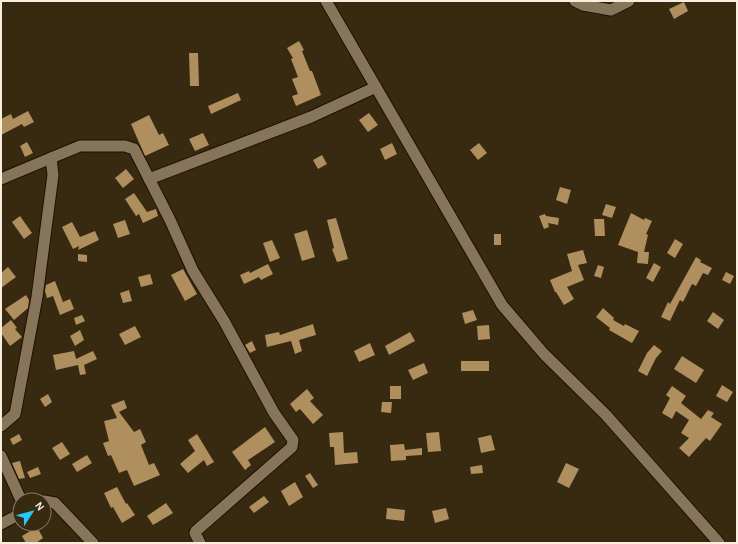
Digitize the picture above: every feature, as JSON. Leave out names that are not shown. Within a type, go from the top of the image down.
[{"type":"street","points":[[326,1],[502,306],[544,354],[606,415],[719,543]]},
{"type":"street","points":[[575,1],[584,5],[611,10],[629,1]]},
{"type":"street","points":[[149,179],[311,117],[376,87]]},
{"type":"street","points":[[1,179],[80,146],[125,146],[134,149],[170,220],[193,271],[224,321],[274,413],[293,440],[292,447],[196,531],[200,543]]},
{"type":"street","points":[[1,426],[15,414],[21,383],[37,297],[53,175],[51,158]]},
{"type":"street","points":[[1,456],[17,492]]},
{"type":"street","points":[[52,502],[55,503],[92,543]]},
{"type":"street","points":[[1,524],[12,518]]},
{"type":"building","points":[[684,2],[688,11],[674,19],[669,9]]},
{"type":"building","points":[[299,41],[304,50],[302,51],[310,71],[312,71],[321,95],[296,106],[292,96],[298,94],[292,79],[298,77],[291,59],[293,58],[287,48]]},
{"type":"building","points":[[189,53],[198,53],[199,86],[190,86]]},
{"type":"building","points":[[238,93],[241,100],[211,114],[208,106]]},
{"type":"building","points":[[28,111],[34,122],[24,127],[22,124],[1,135],[1,119],[11,114],[13,119]]},
{"type":"building","points":[[369,113],[378,125],[368,132],[359,120]]},
{"type":"building","points":[[149,115],[159,135],[163,133],[169,145],[145,156],[131,124]]},
{"type":"building","points":[[203,133],[209,145],[195,151],[189,139]]},
{"type":"building","points":[[27,142],[33,153],[25,157],[20,146]]},
{"type":"building","points":[[392,143],[397,154],[385,160],[380,149]]},
{"type":"building","points":[[479,143],[487,153],[478,160],[470,150]]},
{"type":"building","points":[[322,155],[327,164],[318,169],[313,160]]},
{"type":"building","points":[[126,169],[134,179],[123,188],[115,178]]},
{"type":"building","points":[[560,187],[571,190],[567,204],[556,200]]},
{"type":"building","points":[[134,193],[147,212],[156,209],[158,216],[143,223],[139,214],[136,216],[125,199]]},
{"type":"building","points":[[606,204],[616,207],[612,218],[602,215]]},
{"type":"building","points":[[631,213],[644,220],[645,218],[652,221],[646,234],[648,235],[644,252],[649,252],[648,264],[637,263],[638,252],[618,245]]},
{"type":"building","points":[[545,214],[546,216],[559,218],[558,225],[548,223],[549,227],[544,229],[539,216]]},
{"type":"building","points":[[20,216],[32,233],[24,239],[12,222]]},
{"type":"building","points":[[336,218],[348,259],[337,262],[332,249],[334,248],[327,220]]},
{"type":"building","points":[[594,219],[604,219],[605,236],[595,236]]},
{"type":"building","points":[[125,220],[130,234],[118,238],[113,224]]},
{"type":"building","points":[[72,222],[80,237],[95,231],[99,240],[78,250],[79,246],[73,249],[62,227]]},
{"type":"building","points":[[307,230],[315,257],[302,261],[294,234]]},
{"type":"building","points":[[494,234],[501,234],[501,245],[494,245]]},
{"type":"building","points":[[675,239],[683,244],[675,258],[667,253]]},
{"type":"building","points":[[272,240],[280,258],[270,262],[263,243]]},
{"type":"building","points":[[583,250],[587,263],[578,265],[584,280],[567,287],[574,299],[564,305],[555,292],[550,280],[572,271],[567,254]]},
{"type":"building","points":[[78,254],[87,255],[87,262],[78,261]]},
{"type":"building","points":[[696,257],[701,260],[700,262],[712,268],[708,275],[703,273],[696,286],[692,284],[683,302],[680,300],[670,321],[661,317],[668,302],[670,304]]},
{"type":"building","points":[[654,263],[661,267],[653,282],[646,278]]},
{"type":"building","points":[[268,264],[273,274],[261,280],[259,277],[244,284],[240,275],[249,271],[250,273]]},
{"type":"building","points":[[598,265],[604,267],[601,278],[594,276]]},
{"type":"building","points":[[8,267],[16,277],[1,288],[1,273]]},
{"type":"building","points":[[183,269],[197,294],[185,301],[171,275]]},
{"type":"building","points":[[726,272],[734,276],[730,284],[722,280]]},
{"type":"building","points":[[150,274],[153,284],[141,287],[138,277]]},
{"type":"building","points":[[55,281],[63,302],[70,299],[74,309],[60,315],[53,296],[47,298],[45,291],[46,285]]},
{"type":"building","points":[[129,290],[132,301],[123,303],[120,293]]},
{"type":"building","points":[[26,295],[29,300],[28,308],[14,320],[5,309]]},
{"type":"building","points":[[603,308],[614,318],[613,320],[624,326],[625,324],[639,331],[632,343],[609,330],[610,328],[596,317]]},
{"type":"building","points":[[473,310],[477,320],[465,324],[462,313]]},
{"type":"building","points":[[713,312],[724,320],[718,329],[707,321]]},
{"type":"building","points":[[82,315],[85,321],[76,325],[74,318]]},
{"type":"building","points":[[11,320],[17,328],[15,329],[22,337],[10,346],[1,333],[1,328]]},
{"type":"building","points":[[313,324],[316,335],[299,340],[302,351],[295,354],[291,341],[267,347],[265,335],[279,332],[280,335]]},
{"type":"building","points":[[489,325],[490,339],[478,340],[477,326]]},
{"type":"building","points":[[135,326],[141,337],[125,345],[119,334]]},
{"type":"building","points":[[80,330],[84,340],[75,346],[70,336]]},
{"type":"building","points":[[410,332],[415,341],[389,355],[385,346]]},
{"type":"building","points":[[252,341],[256,350],[250,353],[245,345]]},
{"type":"building","points":[[370,343],[375,355],[359,362],[354,351]]},
{"type":"building","points":[[654,345],[662,351],[656,358],[647,376],[638,371],[647,353]]},
{"type":"building","points":[[74,351],[76,359],[93,351],[97,359],[84,365],[86,374],[80,375],[78,365],[56,370],[53,355]]},
{"type":"building","points":[[682,356],[704,370],[696,383],[674,369]]},
{"type":"building","points":[[461,361],[489,361],[489,371],[461,371]]},
{"type":"building","points":[[424,363],[428,373],[413,380],[408,370]]},
{"type":"building","points":[[722,385],[733,392],[727,402],[716,396]]},
{"type":"building","points":[[390,386],[401,386],[401,399],[390,399]]},
{"type":"building","points":[[672,386],[686,396],[681,403],[701,419],[708,410],[714,413],[711,417],[722,424],[710,441],[706,438],[689,457],[679,448],[689,438],[681,433],[689,420],[676,411],[672,419],[662,413],[670,398],[666,395]]},
{"type":"building","points":[[307,389],[314,398],[310,401],[323,415],[313,424],[300,409],[296,412],[290,404]]},
{"type":"building","points":[[48,394],[52,402],[45,407],[40,399]]},
{"type":"building","points":[[124,400],[127,408],[119,412],[134,432],[140,429],[146,442],[141,445],[149,465],[154,463],[160,475],[134,486],[127,470],[119,473],[111,455],[108,456],[103,443],[109,441],[104,421],[117,418],[111,405]]},
{"type":"building","points":[[382,402],[392,402],[391,413],[381,412]]},
{"type":"building","points":[[265,427],[275,442],[248,460],[251,465],[245,470],[232,452]]},
{"type":"building","points":[[343,432],[344,453],[357,452],[358,463],[335,465],[334,447],[330,447],[329,433]]},
{"type":"building","points":[[439,432],[441,451],[428,452],[426,433]]},
{"type":"building","points":[[19,434],[22,440],[13,445],[10,439]]},
{"type":"building","points":[[197,434],[214,462],[207,466],[204,460],[188,473],[180,464],[195,451],[188,440]]},
{"type":"building","points":[[491,435],[495,450],[481,453],[478,438]]},
{"type":"building","points":[[62,442],[70,454],[60,460],[52,448]]},
{"type":"building","points":[[404,444],[405,450],[422,448],[422,455],[406,456],[406,460],[391,461],[390,445]]},
{"type":"building","points":[[87,455],[92,463],[77,472],[72,464]]},
{"type":"building","points":[[20,461],[25,478],[19,479],[12,463]]},
{"type":"building","points":[[566,463],[579,469],[569,488],[557,482]]},
{"type":"building","points":[[482,465],[483,473],[471,474],[470,467]]},
{"type":"building","points":[[38,467],[41,474],[30,478],[27,472]]},
{"type":"building","points":[[310,473],[318,485],[313,488],[305,476]]},
{"type":"building","points":[[295,482],[303,497],[289,506],[281,491]]},
{"type":"building","points":[[117,487],[126,504],[127,503],[135,515],[122,523],[113,507],[111,508],[104,493]]},
{"type":"building","points":[[264,496],[269,502],[254,513],[249,507]]},
{"type":"building","points":[[166,503],[173,513],[153,525],[147,516]]},
{"type":"building","points":[[387,508],[405,510],[404,521],[386,519]]},
{"type":"building","points":[[446,508],[449,519],[435,523],[432,511]]},
{"type":"building","points":[[29,532],[40,532],[43,538],[36,543],[26,543],[22,536]]}]
